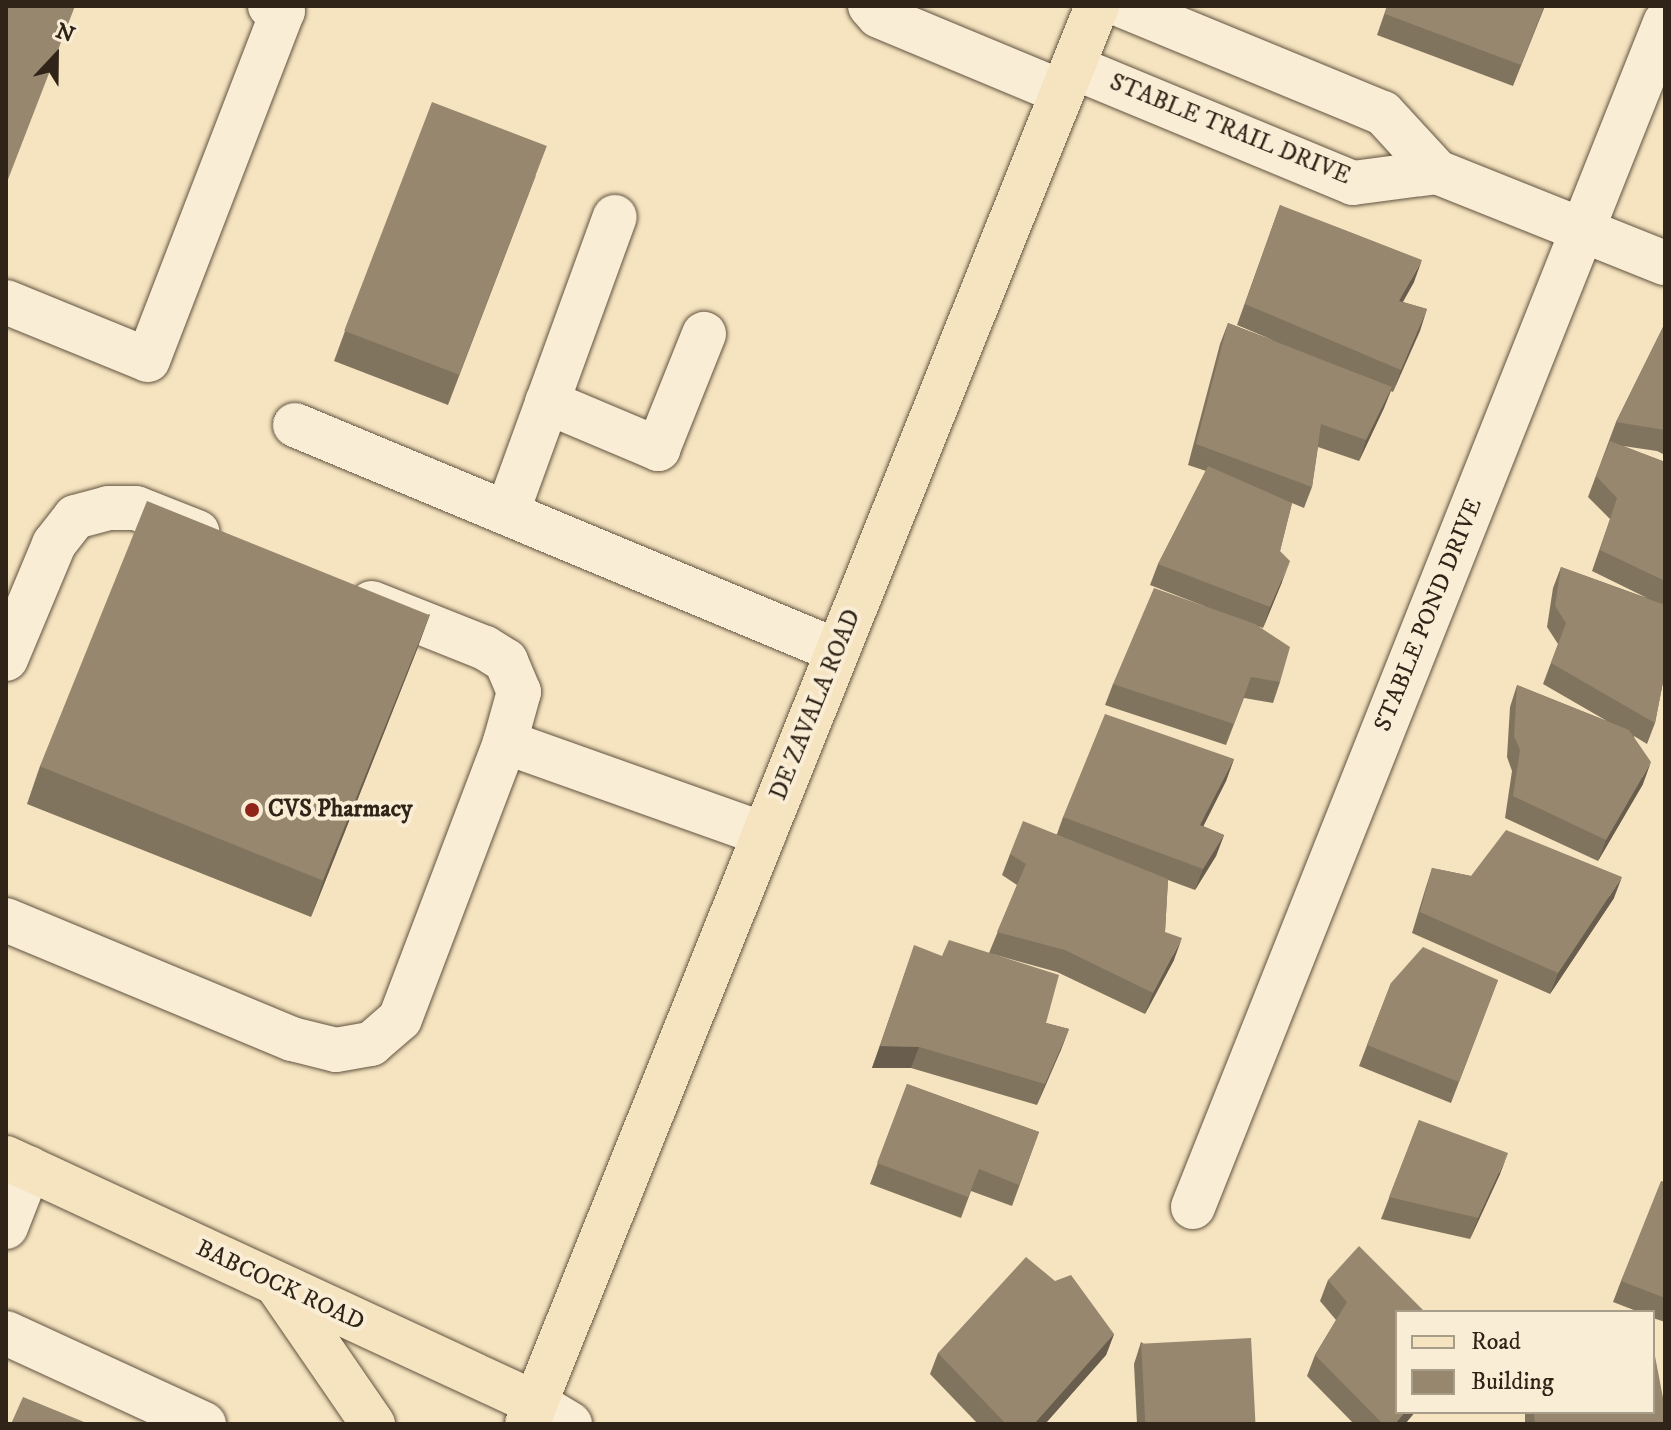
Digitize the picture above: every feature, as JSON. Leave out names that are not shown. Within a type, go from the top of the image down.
[{"type":"main road","name":"DE ZAVALA ROAD","points":[[544,1417],[764,834],[1097,6]]},
{"type":"main road","name":"BABCOCK ROAD","points":[[17,1163],[276,1284],[544,1417]]},
{"type":"main road","points":[[276,1284],[373,1424]]},
{"type":"street","points":[[6,302],[148,360],[283,11],[270,6]]},
{"type":"street","name":"STABLE TRAIL DRIVE","points":[[870,6],[879,16],[1068,80],[1353,183],[1437,172]]},
{"type":"street","name":"STABLE TRAIL DRIVE","points":[[1123,6],[1383,113],[1437,172],[1665,263]]},
{"type":"street","name":"STABLE POND DRIVE","points":[[1193,1207],[1665,23]]},
{"type":"street","points":[[507,513],[615,217]]},
{"type":"street","points":[[547,402],[658,449],[704,334]]},
{"type":"street","points":[[295,425],[837,651]]},
{"type":"street","points":[[6,659],[54,544],[75,517],[108,508],[136,508],[237,549]]},
{"type":"street","points":[[6,920],[292,1039],[336,1050],[371,1044],[400,1019],[505,742],[519,692],[506,661],[485,648],[339,589]]},
{"type":"street","points":[[505,742],[764,834]]},
{"type":"street","points":[[6,1227],[17,1163]]},
{"type":"street","points":[[6,1333],[204,1424]]},
{"type":"building","points":[[8,6],[75,6],[7,182],[6,11]]},
{"type":"building","points":[[1387,6],[1544,6],[1521,65],[1385,14]]},
{"type":"building","points":[[432,102],[547,146],[459,375],[344,331]]},
{"type":"building","points":[[1280,205],[1422,260],[1399,301],[1427,309],[1401,370],[1245,304]]},
{"type":"building","points":[[1228,323],[1392,387],[1366,440],[1321,424],[1312,487],[1196,444]]},
{"type":"building","points":[[1665,323],[1665,430],[1616,422]]},
{"type":"building","points":[[1610,441],[1665,462],[1665,581],[1600,550],[1617,498],[1596,476]]},
{"type":"building","points":[[1208,466],[1292,503],[1280,551],[1290,561],[1270,607],[1158,564]]},
{"type":"building","name":"CVS Pharmacy","points":[[147,501],[430,615],[323,880],[40,766]]},
{"type":"building","points":[[1561,567],[1665,605],[1665,672],[1655,723],[1551,663],[1566,623],[1555,606]]},
{"type":"building","points":[[1154,588],[1255,624],[1290,647],[1280,682],[1251,677],[1234,724],[1113,684]]},
{"type":"building","points":[[1517,685],[1629,730],[1651,762],[1606,840],[1513,796],[1520,750],[1514,736]]},
{"type":"building","points":[[1105,714],[1234,759],[1200,825],[1224,835],[1203,869],[1063,817]]},
{"type":"building","points":[[1023,821],[1168,879],[1165,932],[1182,938],[1153,993],[1065,950],[997,932],[1026,864],[1010,854]]},
{"type":"building","points":[[1506,830],[1622,877],[1558,973],[1420,912],[1432,868],[1471,876]]},
{"type":"building","points":[[949,940],[1059,975],[1046,1023],[1069,1029],[1045,1084],[919,1047],[880,1046],[914,945],[942,956]]},
{"type":"building","points":[[1423,947],[1498,980],[1459,1082],[1367,1045],[1391,983]]},
{"type":"building","points":[[907,1084],[1039,1132],[1019,1185],[979,1169],[968,1197],[877,1163]]},
{"type":"building","points":[[1419,1120],[1508,1153],[1478,1218],[1389,1197]]},
{"type":"building","points":[[1661,1181],[1665,1182],[1665,1298],[1621,1281]]},
{"type":"building","points":[[1359,1246],[1423,1310],[1395,1310],[1395,1414],[1403,1414],[1395,1424],[1383,1424],[1315,1355],[1347,1302],[1328,1280]]},
{"type":"building","points":[[1026,1257],[1055,1281],[1071,1275],[1114,1334],[1034,1424],[1006,1424],[938,1353]]},
{"type":"building","points":[[1251,1338],[1256,1424],[1145,1424],[1141,1344]]},
{"type":"building","points":[[1655,1356],[1665,1424],[1535,1424],[1534,1414],[1655,1414]]},
{"type":"building","points":[[23,1397],[89,1424],[11,1424]]},
{"type":"place","name":"CVS Pharmacy","points":[[252,810]]}]
